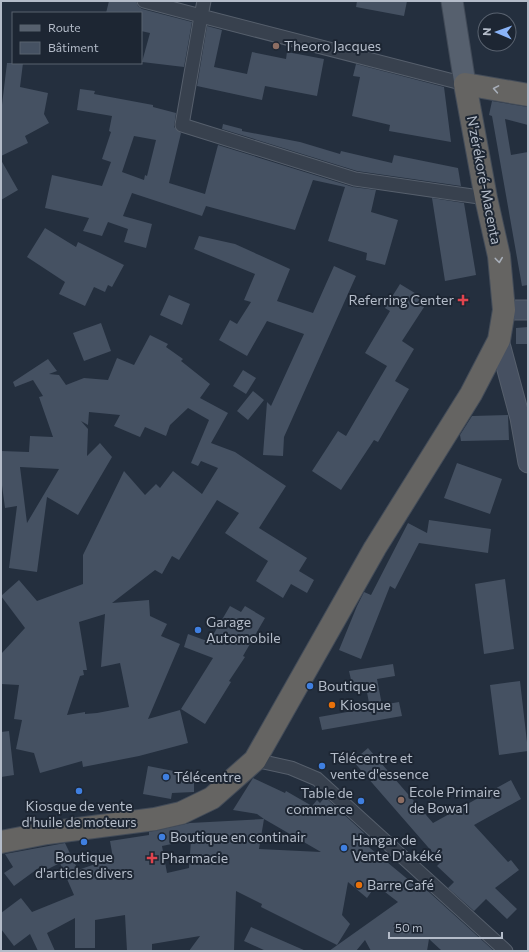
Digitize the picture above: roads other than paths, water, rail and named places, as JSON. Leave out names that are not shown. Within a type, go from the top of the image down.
[{"type":"highway","points":[[465,84],[528,95]]},
{"type":"highway","name":"N'zérékoré-Macenta","points":[[1,842],[46,833],[155,819],[181,813],[212,798],[255,760],[375,548],[471,394],[498,340],[504,310],[499,256],[486,198],[465,84]]},
{"type":"main road","points":[[452,1],[465,84]]},
{"type":"main road","points":[[504,310],[528,310]]},
{"type":"main road","points":[[498,340],[520,418],[528,463]]},
{"type":"street","points":[[144,1],[465,84]]},
{"type":"street","points":[[204,1],[182,125],[354,179],[486,198]]},
{"type":"street","points":[[255,760],[291,768],[316,779],[506,951]]},
{"type":"place","name":"Theoro Jacques","points":[[276,46]]},
{"type":"place","name":"Referring Center","points":[[463,300]]},
{"type":"place","name":"Garage Automobile","points":[[198,630]]},
{"type":"place","name":"Boutique","points":[[310,686]]},
{"type":"place","name":"Kiosque","points":[[332,705]]},
{"type":"place","name":"Télécentre et vente d'essence","points":[[322,766]]},
{"type":"place","name":"Télécentre","points":[[166,777]]},
{"type":"place","name":"Kiosque de vente d'huile de moteurs","points":[[79,791]]},
{"type":"place","name":"Ecole Primaire de Bowa1","points":[[401,800]]},
{"type":"place","name":"Table de commerce","points":[[361,801]]},
{"type":"place","name":"Boutique en continair","points":[[162,837]]},
{"type":"place","name":"Boutique d'articles divers","points":[[84,842]]},
{"type":"place","name":"Hangar de Vente D'akéké","points":[[344,848]]},
{"type":"place","name":"Pharmacie","points":[[152,858]]},
{"type":"place","name":"Barre Café","points":[[359,885]]}]
